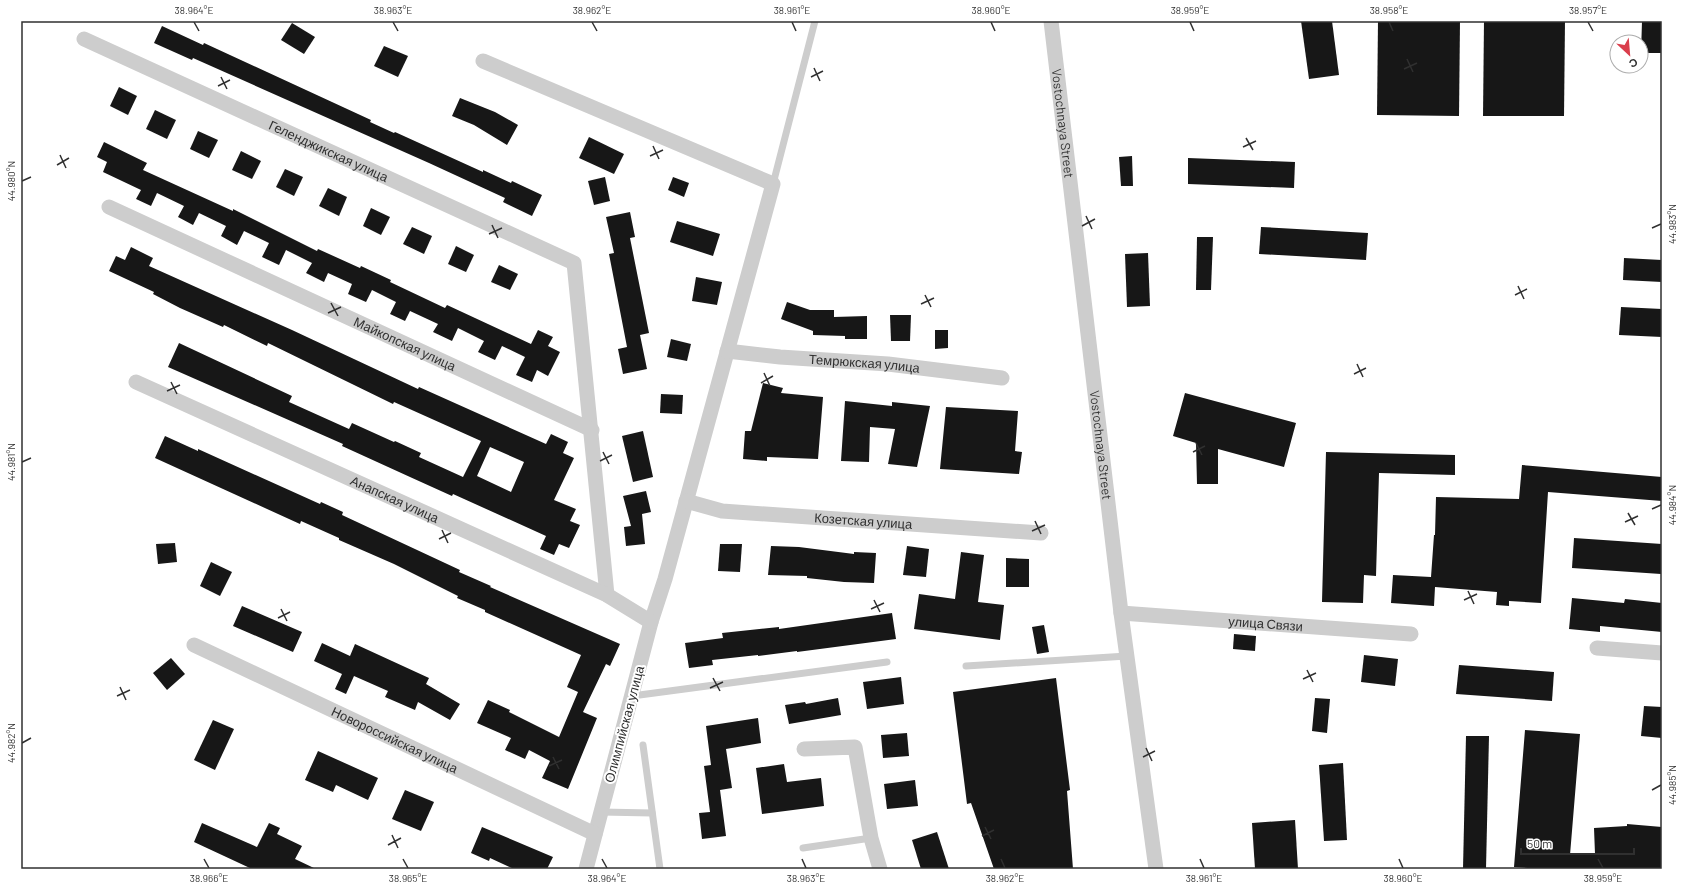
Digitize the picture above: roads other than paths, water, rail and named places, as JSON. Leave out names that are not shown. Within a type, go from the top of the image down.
[{"type":"street","name":"Vostochnaya Street","points":[[1051,21],[1121,612],[1156,869]]},
{"type":"street","name":"Геленджикская улица","points":[[84,39],[574,263],[592,430]]},
{"type":"street","points":[[483,62],[773,184]]},
{"type":"street","name":"Олимпийская улица","points":[[586,869],[651,622],[665,579],[773,184]]},
{"type":"street","name":"Майкопская улица","points":[[109,207],[592,430]]},
{"type":"street","name":"Темрюкская улица","points":[[727,351],[780,357],[888,364],[1002,378]]},
{"type":"street","name":"Анапская улица","points":[[136,382],[607,595],[651,622]]},
{"type":"street","points":[[592,430],[607,595]]},
{"type":"street","name":"Козетская улица","points":[[686,501],[722,511],[1041,533]]},
{"type":"street","name":"улица Связи","points":[[1121,612],[1411,634]]},
{"type":"street","name":"Новороссийская улица","points":[[194,645],[595,834]]},
{"type":"street","points":[[1597,648],[1662,653]]},
{"type":"street","points":[[804,749],[855,747],[871,838],[880,869]]},
{"type":"lane","points":[[773,184],[815,21]]},
{"type":"lane","points":[[966,666],[1127,656]]},
{"type":"lane","points":[[632,696],[887,662]]},
{"type":"lane","points":[[643,746],[660,869]]},
{"type":"lane","points":[[601,812],[652,813]]},
{"type":"lane","points":[[803,848],[871,838]]}]
